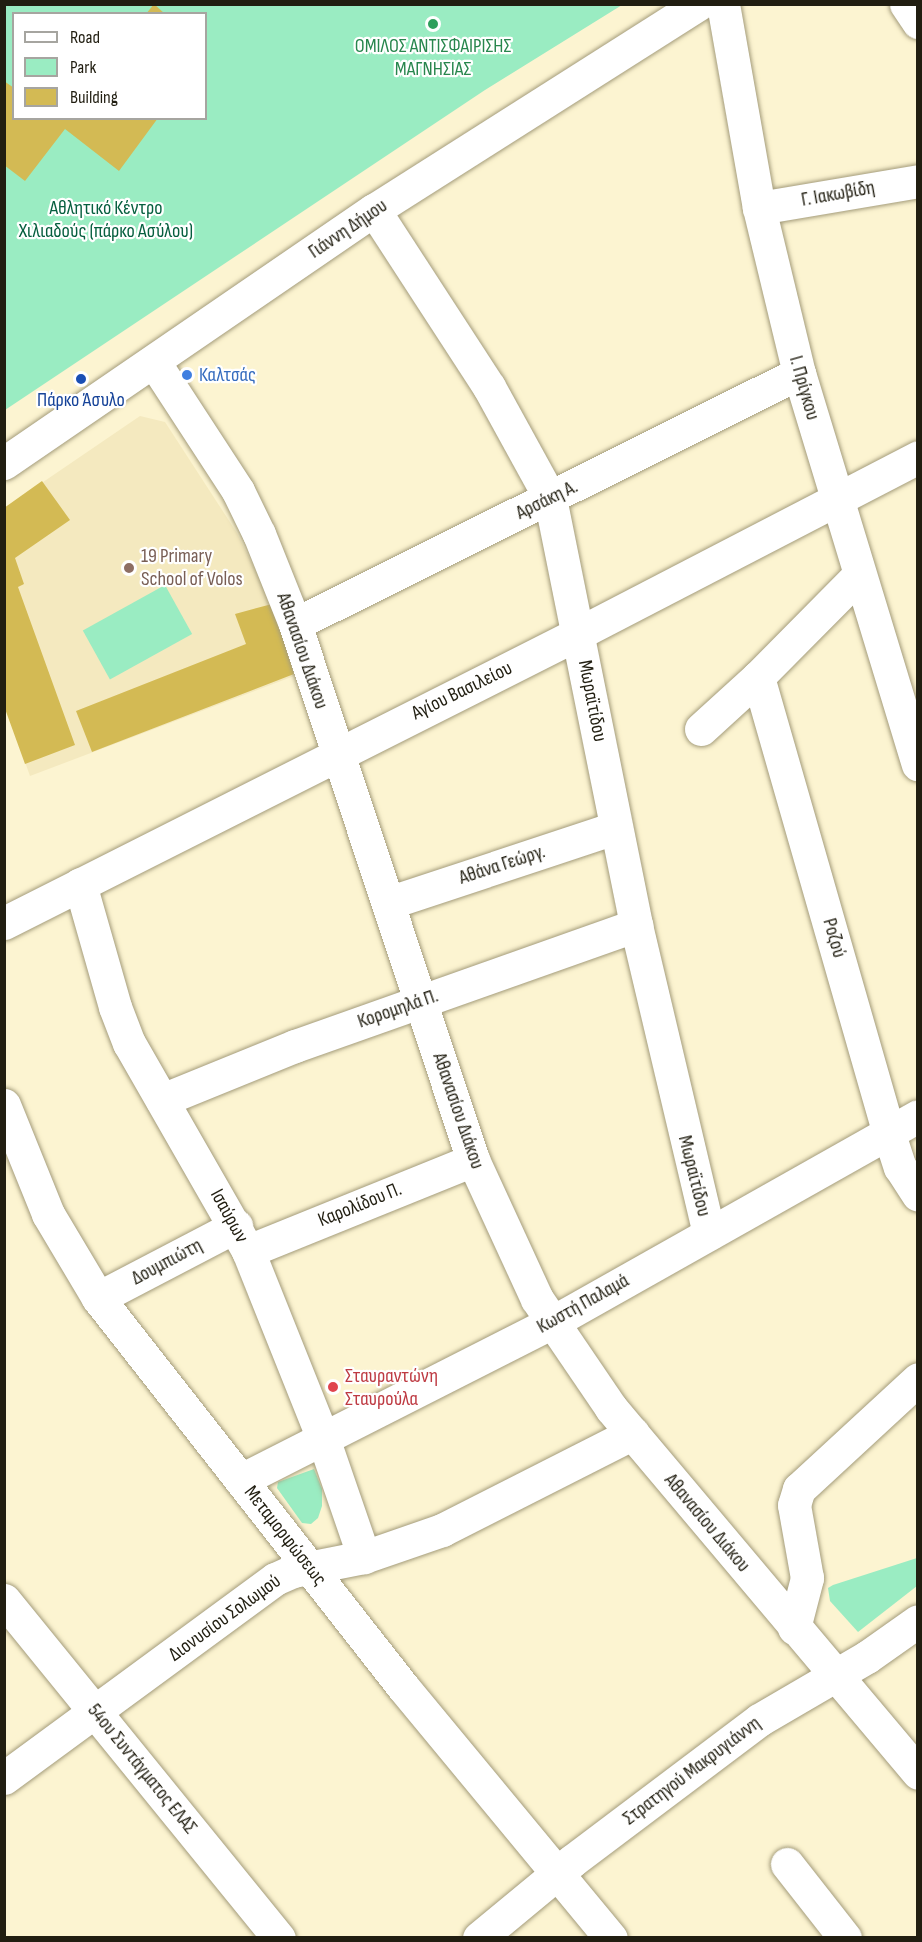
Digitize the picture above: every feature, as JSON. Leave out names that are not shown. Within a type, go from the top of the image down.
[{"type":"street","name":"Γιάννη Δήμου","points":[[4,463],[375,210],[698,4]]},
{"type":"street","name":"Ι. Πρίγκου","points":[[723,4],[759,207],[799,373],[858,576],[918,764]]},
{"type":"street","points":[[906,4],[918,22]]},
{"type":"street","name":"Γ. Ιακωβίδη","points":[[759,207],[918,181]]},
{"type":"street","name":"Μωραϊτίδου","points":[[375,210],[489,387],[550,498],[579,633],[615,828],[709,1233]]},
{"type":"street","name":"Αθανασίου Διάκου","points":[[154,362],[238,491],[295,624],[422,1001],[472,1160],[551,1323],[633,1433],[794,1628],[918,1773]]},
{"type":"street","name":"Αρσάκη Α.","points":[[295,624],[799,373]]},
{"type":"street","name":"Αγίου Βασιλείου","points":[[4,923],[337,753],[579,633],[918,457]]},
{"type":"street","points":[[701,729],[758,677],[858,576]]},
{"type":"street","name":"Ροζού","points":[[758,677],[889,1134],[900,1167],[918,1195]]},
{"type":"street","name":"Αθάνα Γεώργ.","points":[[388,903],[615,828]]},
{"type":"street","name":"Ισαύρων","points":[[80,884],[115,1007],[129,1043],[242,1239],[324,1441],[364,1557]]},
{"type":"street","name":"Κορομηλά Π.","points":[[162,1100],[295,1046],[636,925]]},
{"type":"street","name":"Μεταμορφώσεως","points":[[4,1105],[48,1214],[98,1298],[309,1567],[611,1938]]},
{"type":"street","name":"Κωστή Παλαμά","points":[[241,1480],[324,1441],[551,1323],[918,1116]]},
{"type":"street","name":"Καρολίδου Π.","points":[[242,1239],[472,1160]]},
{"type":"street","name":"Δουμπιώτη","points":[[98,1298],[242,1239]]},
{"type":"street","points":[[794,1628],[807,1578],[794,1505],[799,1489],[918,1379]]},
{"type":"street","name":"Διονυσίου Σολωμού","points":[[4,1778],[275,1579],[309,1567],[364,1557],[442,1530],[633,1433]]},
{"type":"street","name":"54ου Συντάγματος ΕΛΑΣ","points":[[4,1600],[279,1938]]},
{"type":"street","name":"Στρατηγού Μακρυγιάννη","points":[[478,1938],[556,1873],[759,1720],[835,1676],[918,1621]]},
{"type":"street","points":[[787,1863],[845,1938]]},
{"type":"shaded area","name":"19 Primary School of Volos","points":[[140,416],[165,422],[237,533],[272,604],[294,676],[30,776],[5,706],[5,508]]},
{"type":"green space","name":"Αθλητικό Κέντρο Χιλιαδούς (πάρκο Ασύλου)","points":[[5,5],[622,5],[485,90],[5,410]]},
{"type":"green space","points":[[165,585],[192,634],[110,680],[83,631]]},
{"type":"green space","points":[[314,1469],[322,1489],[322,1506],[318,1518],[311,1524],[302,1523],[277,1488],[278,1482]]},
{"type":"green space","points":[[917,1558],[917,1586],[858,1632],[830,1601],[828,1588],[833,1585]]},
{"type":"building","points":[[154,4],[163,12],[148,12]]},
{"type":"building","points":[[4,81],[12,87],[12,120],[157,120],[119,171],[65,129],[25,181],[4,165]]},
{"type":"building","points":[[42,481],[70,520],[15,558],[24,584],[18,587],[75,745],[25,764],[4,706],[4,508]]},
{"type":"building","points":[[272,604],[294,674],[92,752],[76,711],[246,644],[235,614]]},
{"type":"place","name":"ΟΜΙΛΟΣ ΑΝΤΙΣΦΑΙΡΙΣΗΣ ΜΑΓΝΗΣΙΑΣ","points":[[433,24]]},
{"type":"place","name":"Καλτσάς","points":[[187,375]]},
{"type":"place","name":"Πάρκο Άσυλο","points":[[81,379]]},
{"type":"place","name":"19 Primary School of Volos","points":[[129,568]]},
{"type":"place","name":"Σταυραντώνη Σταυρούλα","points":[[333,1387]]}]
